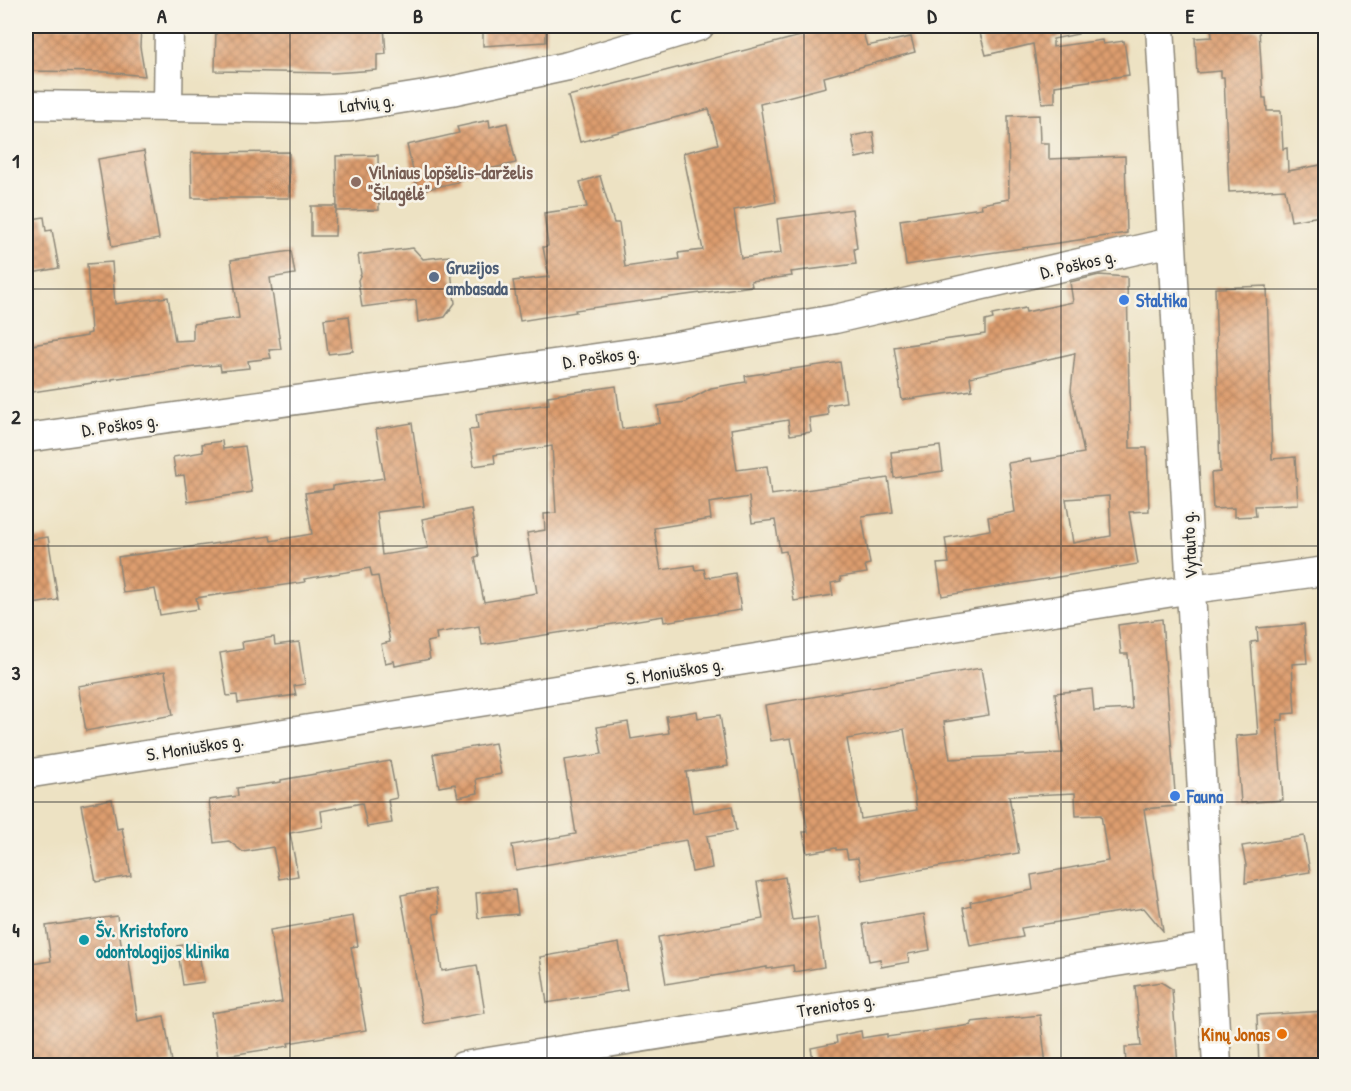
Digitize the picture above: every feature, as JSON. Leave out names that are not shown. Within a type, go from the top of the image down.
[{"type":"street","points":[[168,106],[169,26]]},
{"type":"street","name":"Latvių g.","points":[[26,105],[313,109],[361,105],[451,91],[568,66],[700,26]]},
{"type":"street","name":"Vytauto g.","points":[[1160,26],[1217,1065]]},
{"type":"street","name":"D. Poškos g.","points":[[26,438],[676,346],[835,319],[1171,242]]},
{"type":"street","name":"S. Moniuškos g.","points":[[26,774],[1192,589],[1326,571]]},
{"type":"street","name":"Treniotos g.","points":[[463,1065],[1210,947]]},
{"type":"building","points":[[26,26],[141,26],[140,47],[145,76],[107,72],[26,71]]},
{"type":"building","points":[[216,26],[332,28],[332,26],[384,26],[386,54],[377,55],[377,70],[332,73],[215,71]]},
{"type":"building","points":[[483,26],[546,26],[546,42],[483,46]]},
{"type":"building","points":[[839,26],[861,26],[867,46],[911,37],[915,52],[824,77],[826,87],[760,104],[776,202],[734,210],[741,258],[781,253],[777,219],[852,209],[857,248],[854,249],[856,264],[791,272],[792,276],[751,281],[752,286],[575,310],[576,312],[520,321],[513,281],[549,277],[543,247],[548,246],[544,213],[587,207],[580,182],[600,176],[614,223],[619,223],[625,267],[679,259],[678,253],[703,250],[683,153],[718,144],[709,109],[580,142],[568,96]]},
{"type":"building","points":[[978,26],[1077,26],[1078,34],[1053,39],[1053,47],[1102,40],[1103,44],[1124,41],[1129,75],[1055,86],[1055,102],[1042,103],[1033,44],[986,55]]},
{"type":"building","points":[[1211,26],[1245,26],[1246,30],[1259,29],[1263,98],[1266,98],[1267,111],[1281,111],[1283,149],[1287,148],[1288,171],[1326,164],[1326,215],[1291,221],[1285,189],[1229,192],[1224,77],[1221,77],[1221,71],[1197,73],[1195,38],[1212,37]]},
{"type":"building","points":[[1039,115],[1040,143],[1049,143],[1049,159],[1125,156],[1127,233],[906,265],[900,220],[982,208],[981,204],[1009,199],[1008,116]]},
{"type":"building","points":[[489,120],[490,127],[507,123],[516,163],[461,175],[462,181],[418,191],[407,145],[459,133],[457,127]]},
{"type":"building","points":[[873,132],[876,154],[856,158],[852,136]]},
{"type":"building","points":[[144,151],[159,239],[112,247],[98,159]]},
{"type":"building","points":[[289,152],[289,198],[192,198],[191,153]]},
{"type":"building","points":[[378,155],[379,210],[337,211],[336,156]]},
{"type":"building","points":[[311,206],[336,206],[335,236],[311,236]]},
{"type":"building","points":[[44,217],[46,231],[52,230],[59,268],[26,274],[26,220]]},
{"type":"building","points":[[413,248],[423,259],[449,256],[455,303],[445,317],[418,322],[416,300],[362,307],[358,280],[361,274],[358,255]]},
{"type":"building","points":[[291,251],[295,274],[270,278],[281,349],[269,350],[271,358],[248,361],[249,368],[221,371],[220,365],[195,367],[26,393],[26,346],[87,336],[91,333],[87,264],[112,262],[115,304],[168,297],[175,341],[193,340],[193,324],[239,318],[231,260]]},
{"type":"building","points":[[1099,275],[1127,277],[1130,448],[1147,448],[1149,511],[1129,512],[1138,564],[942,596],[937,564],[949,563],[945,538],[990,530],[988,517],[1015,512],[1008,463],[1030,459],[1031,462],[1084,453],[1071,391],[1075,353],[970,377],[972,390],[902,400],[894,347],[985,334],[985,321],[993,319],[992,315],[1025,308],[1026,312],[1073,302],[1070,282]],"holes":[[[1109,496],[1111,536],[1073,543],[1066,499]]]},
{"type":"building","points":[[1267,286],[1272,459],[1295,457],[1298,504],[1255,506],[1256,516],[1234,517],[1234,508],[1213,509],[1211,473],[1220,472],[1215,288]]},
{"type":"building","points":[[349,316],[353,351],[328,354],[324,319]]},
{"type":"building","points":[[840,362],[846,402],[827,405],[828,415],[809,418],[811,432],[790,435],[788,420],[731,429],[737,470],[767,466],[771,495],[888,478],[893,512],[862,516],[870,564],[865,565],[867,573],[840,577],[841,581],[831,583],[833,595],[794,601],[786,551],[780,552],[775,520],[752,523],[749,497],[709,503],[711,519],[654,528],[661,570],[694,565],[695,570],[704,569],[706,578],[735,573],[741,610],[664,622],[663,616],[482,645],[479,626],[436,633],[437,640],[427,642],[430,659],[395,666],[394,661],[385,663],[381,644],[390,642],[378,576],[372,577],[370,568],[304,579],[305,582],[196,598],[198,609],[160,615],[155,589],[123,593],[118,557],[270,536],[271,541],[312,534],[305,493],[384,478],[376,429],[412,423],[424,506],[377,512],[382,555],[428,548],[422,519],[471,509],[479,556],[475,557],[484,602],[537,593],[527,533],[545,530],[544,514],[556,513],[552,446],[494,455],[495,463],[474,466],[469,430],[478,429],[476,414],[549,404],[548,396],[616,386],[622,429],[660,423],[658,406],[685,402],[711,388],[746,382],[745,376]]},
{"type":"building","points":[[222,441],[223,449],[245,446],[252,492],[188,502],[184,475],[176,476],[173,457],[203,452],[202,444]]},
{"type":"building","points":[[940,446],[943,471],[894,478],[891,452]]},
{"type":"building","points":[[48,537],[58,600],[26,605],[26,540]]},
{"type":"building","points":[[1162,619],[1176,806],[1144,809],[1163,931],[1144,908],[1021,928],[1023,937],[970,946],[963,908],[971,906],[970,902],[1033,890],[1031,875],[1108,861],[1101,815],[1076,816],[1075,793],[1009,796],[1019,853],[862,880],[858,858],[848,859],[846,849],[836,850],[836,848],[807,853],[803,832],[808,832],[791,738],[771,741],[765,705],[981,668],[989,715],[944,722],[950,759],[1063,753],[1055,693],[1092,689],[1094,711],[1132,709],[1128,654],[1121,654],[1118,625]],"holes":[[[904,729],[917,810],[861,819],[847,739]]]},
{"type":"building","points":[[1304,624],[1307,663],[1292,664],[1295,713],[1283,714],[1283,720],[1277,720],[1283,800],[1241,803],[1236,736],[1258,734],[1251,642],[1258,641],[1257,628]]},
{"type":"building","points":[[274,637],[275,645],[299,642],[305,684],[294,686],[296,695],[238,703],[237,695],[227,696],[220,653],[243,649],[242,642]]},
{"type":"building","points":[[165,671],[173,715],[86,731],[78,686]]},
{"type":"building","points":[[697,711],[698,718],[720,715],[728,766],[686,772],[693,813],[732,806],[736,831],[707,836],[712,868],[692,872],[686,840],[516,870],[512,845],[576,834],[564,760],[602,754],[597,727],[628,722],[631,739],[669,733],[666,716]]},
{"type":"building","points":[[495,743],[501,774],[476,779],[478,793],[458,797],[455,784],[439,787],[433,754]]},
{"type":"building","points":[[390,761],[397,798],[388,800],[392,823],[367,827],[362,803],[321,811],[323,827],[290,833],[298,876],[279,879],[273,847],[243,852],[229,841],[214,843],[209,800],[238,796],[237,788]]},
{"type":"building","points":[[112,799],[117,829],[122,828],[131,876],[96,882],[81,805]]},
{"type":"building","points":[[1304,836],[1310,872],[1245,883],[1246,865],[1242,846]]},
{"type":"building","points":[[785,877],[792,920],[817,917],[824,967],[794,972],[793,965],[767,969],[767,967],[666,984],[658,937],[763,919],[757,882]]},
{"type":"building","points":[[435,889],[439,913],[433,914],[442,971],[477,965],[485,1013],[424,1024],[401,895]]},
{"type":"building","points":[[515,890],[518,914],[478,918],[476,893]]},
{"type":"building","points":[[924,914],[930,950],[908,954],[909,962],[881,967],[880,959],[869,961],[863,924]]},
{"type":"building","points":[[117,916],[123,956],[128,955],[138,1021],[164,1016],[172,1062],[151,1065],[26,1065],[26,965],[51,961],[46,926]]},
{"type":"building","points":[[353,916],[358,946],[351,947],[366,1030],[288,1043],[289,1046],[218,1057],[211,1013],[282,1002],[270,930]]},
{"type":"building","points":[[197,943],[204,982],[183,985],[177,946]]},
{"type":"building","points":[[619,943],[627,990],[547,1003],[540,957]]},
{"type":"building","points":[[1161,982],[1172,989],[1178,1065],[1126,1065],[1125,1047],[1141,1046],[1135,986]]},
{"type":"building","points":[[1326,1011],[1326,1065],[1259,1065],[1257,1015]]},
{"type":"building","points":[[1040,1015],[1046,1065],[814,1065],[811,1048],[837,1043],[836,1036],[861,1031],[862,1038],[887,1034],[887,1037],[971,1025],[971,1022]]},
{"type":"place","name":"Vilniaus lopšelis-darželis \"Šilagėlė\"","points":[[356,182]]},
{"type":"place","name":"Gruzijos ambasada","points":[[434,277]]},
{"type":"place","name":"Staltika","points":[[1124,300]]},
{"type":"place","name":"Fauna","points":[[1175,796]]},
{"type":"place","name":"Šv. Kristoforo odontologijos klinika","points":[[84,940]]},
{"type":"place","name":"Kinų Jonas","points":[[1282,1034]]}]
